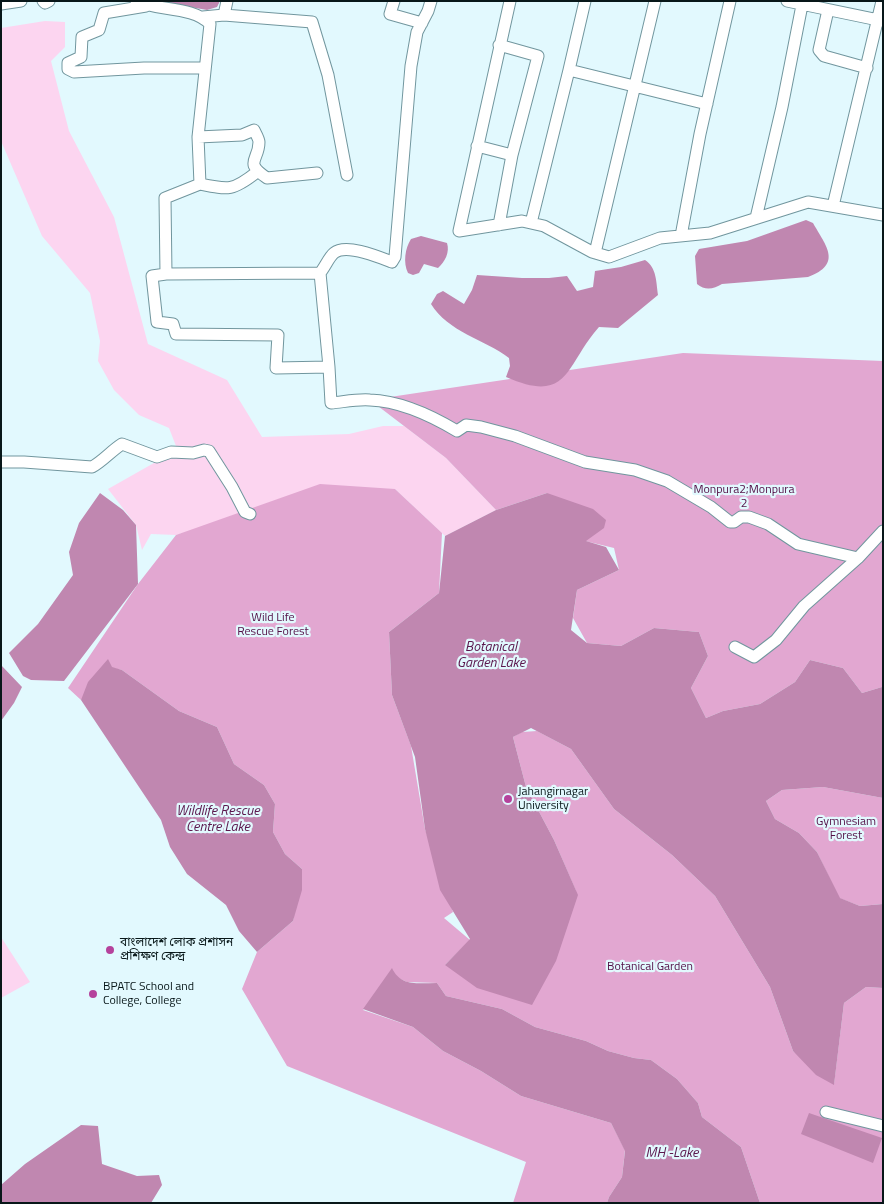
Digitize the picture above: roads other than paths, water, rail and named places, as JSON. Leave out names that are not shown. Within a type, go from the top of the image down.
[{"type":"street","points":[[1,4],[21,1]]},
{"type":"street","points":[[43,1],[45,3],[49,1]]},
{"type":"street","points":[[136,1],[148,6],[203,17],[224,15],[312,22],[328,76],[347,175]]},
{"type":"street","points":[[224,15],[227,1]]},
{"type":"street","points":[[394,1],[390,14],[422,23]]},
{"type":"street","points":[[431,1],[417,32],[410,66],[396,257],[392,262],[351,250],[340,250],[334,253],[320,273],[331,402],[370,400],[386,403],[415,410],[457,431],[466,425],[481,427],[515,436],[585,462],[635,470],[667,481],[711,507],[730,522],[734,522],[741,517],[749,517],[768,524],[798,544],[858,558]]},
{"type":"street","points":[[510,1],[459,231],[522,221],[544,226],[595,253],[610,257],[660,238],[710,233],[808,202],[883,215]]},
{"type":"street","points":[[531,223],[585,1]]},
{"type":"street","points":[[595,253],[655,1]]},
{"type":"street","points":[[682,236],[707,104],[730,1]]},
{"type":"street","points":[[787,1],[802,5],[824,7],[881,21]]},
{"type":"street","points":[[833,206],[867,68],[881,21],[882,1]]},
{"type":"street","points":[[756,218],[782,107],[802,5]]},
{"type":"street","points":[[148,6],[104,14],[99,30],[82,37],[80,57],[68,63],[68,69],[74,72],[144,68],[204,68]]},
{"type":"street","points":[[824,7],[819,50],[824,56],[867,68]]},
{"type":"street","points":[[200,184],[198,137],[210,24],[203,17]]},
{"type":"street","points":[[499,45],[538,56],[512,155],[499,225]]},
{"type":"street","points":[[569,70],[707,104]]},
{"type":"street","points":[[198,137],[242,135],[254,130],[259,142],[254,163],[257,172],[267,178],[317,173]]},
{"type":"street","points":[[477,146],[512,155]]},
{"type":"street","points":[[166,274],[165,198],[200,184],[223,189],[235,188],[257,172]]},
{"type":"street","points":[[320,273],[166,274],[152,276],[157,322],[173,324],[176,334],[278,335],[276,368],[329,367]]},
{"type":"street","points":[[1,462],[92,467],[102,462],[112,450],[122,444],[157,456],[171,452],[193,453],[204,450],[209,451],[232,488],[244,512],[250,514]]},
{"type":"street","points":[[735,647],[754,658],[776,640],[804,606],[858,558],[883,531]]},
{"type":"street","points":[[826,1112],[883,1126]]},
{"type":"water","points":[[157,1],[220,1],[217,7],[207,10]]},
{"type":"water","points":[[806,220],[813,223],[823,239],[828,254],[825,266],[819,272],[808,277],[722,284],[710,288],[703,288],[697,284],[695,256],[699,249],[747,241]]},
{"type":"water","points":[[421,236],[447,243],[447,253],[445,260],[438,268],[424,264],[419,273],[413,275],[408,273],[406,269],[406,251],[411,239]]},
{"type":"water","points":[[645,260],[654,271],[658,295],[618,328],[599,327],[572,367],[555,384],[543,386],[527,384],[506,377],[510,366],[509,358],[447,322],[431,304],[437,294],[443,291],[464,304],[472,290],[477,275],[522,278],[567,276],[577,291],[593,287],[595,271],[621,267]]},
{"type":"water","points":[[100,493],[123,510],[136,525],[138,584],[64,681],[31,680],[23,676],[9,653],[38,624],[73,575],[69,552],[79,523]]},
{"type":"water","name":"Botanical Garden Lake","points":[[547,493],[593,509],[606,520],[604,528],[586,541],[606,547],[619,570],[577,590],[571,630],[587,643],[621,646],[654,628],[699,632],[708,656],[691,688],[706,718],[723,711],[760,704],[795,682],[810,660],[843,668],[862,693],[883,686],[883,798],[823,787],[782,790],[766,801],[775,819],[799,833],[817,852],[840,898],[860,906],[883,904],[883,988],[866,987],[844,1003],[834,1085],[816,1075],[793,1051],[770,987],[715,896],[672,855],[614,809],[571,749],[531,728],[513,737],[526,787],[554,840],[578,895],[556,961],[532,1005],[477,988],[445,965],[470,939],[440,890],[425,829],[415,757],[392,695],[389,632],[439,593],[445,536],[496,510]]},
{"type":"water","name":"Wildlife Rescue Centre Lake","points":[[108,659],[112,667],[122,670],[179,711],[217,727],[234,764],[264,785],[275,804],[273,832],[285,854],[302,869],[302,890],[293,921],[257,952],[239,931],[226,905],[187,874],[170,847],[161,820],[81,700],[88,682]]},
{"type":"water","points":[[1,665],[22,687],[14,703],[1,721]]},
{"type":"water","name":"MH -Lake","points":[[392,968],[400,978],[411,983],[437,983],[446,996],[502,1009],[535,1027],[586,1041],[608,1051],[634,1058],[651,1060],[677,1079],[698,1103],[702,1117],[741,1147],[760,1203],[607,1203],[622,1177],[625,1151],[611,1123],[521,1096],[481,1071],[443,1051],[413,1027],[363,1009]]},
{"type":"water","points":[[809,1113],[882,1138],[873,1163],[801,1134]]},
{"type":"water","points":[[81,1125],[98,1126],[102,1164],[137,1176],[159,1175],[162,1185],[151,1203],[1,1203],[1,1185],[25,1164]]},
{"type":"place","name":"Jahangirnagar University","points":[[508,799]]},
{"type":"place","name":"বাংলাদেশ লোক প্রশাসন প্রশিক্ষণ কেন্দ্র","points":[[110,950]]},
{"type":"place","name":"BPATC School and College, College","points":[[93,994]]},
{"type":"park label","name":"Monpura2;Monpura 2","points":[[744,497]]},
{"type":"park label","name":"Wild Life Rescue Forest","points":[[273,625]]},
{"type":"park label","name":"Gymnesiam Forest","points":[[846,829]]},
{"type":"park label","name":"Botanical Garden","points":[[650,967]]}]
